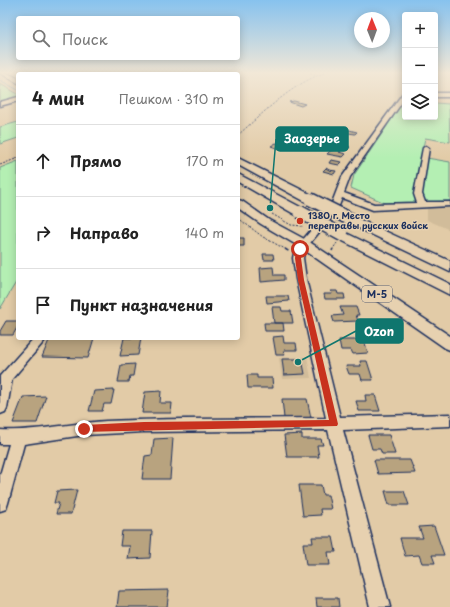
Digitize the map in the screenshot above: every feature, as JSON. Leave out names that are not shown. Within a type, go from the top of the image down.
[{"type":"highway","points":[[240,162],[352,220],[450,266]]},
{"type":"highway","points":[[240,178],[342,235],[450,290]]},
{"type":"main road","points":[[240,196],[274,218],[304,244]]},
{"type":"main road","points":[[240,204],[265,222],[304,244]]},
{"type":"main road","name":"М-5","points":[[304,244],[450,344]]},
{"type":"street","points":[[380,607],[334,424],[301,280],[298,258],[300,249],[334,209],[346,177],[400,101]]},
{"type":"street","points":[[422,205],[418,194],[426,148]]},
{"type":"street","points":[[340,194],[373,206],[450,204]]},
{"type":"street","points":[[0,408],[6,377],[39,340]]},
{"type":"street","points":[[0,437],[18,438],[84,429],[144,426],[334,424],[450,420]]},
{"type":"street","points":[[0,503],[18,438]]},
{"type":"path","points":[[240,133],[267,108],[277,101]]},
{"type":"path","points":[[0,165],[16,159]]},
{"type":"path","points":[[272,214],[291,225],[305,227],[320,225]]},
{"type":"path","points":[[240,220],[263,238],[286,248],[298,258]]},
{"type":"shaded area","points":[[450,206],[450,230],[427,220],[427,208]]},
{"type":"shaded area","points":[[307,357],[311,378],[282,379],[279,358]]},
{"type":"green space","points":[[438,103],[449,104],[450,142],[425,138],[421,157],[450,162],[450,201],[385,203],[351,188],[354,175],[400,107],[402,107],[402,120],[438,120]]},
{"type":"green space","points":[[16,123],[16,139],[0,144],[0,127]]},
{"type":"green space","points":[[16,162],[16,282],[0,309],[0,168]]},
{"type":"building","points":[[295,101],[305,104],[301,106],[289,102]]},
{"type":"building","points":[[346,129],[357,132],[355,134],[342,132]]},
{"type":"building","points":[[276,143],[285,146],[279,149],[271,146]]},
{"type":"building","points":[[338,143],[350,147],[347,150],[334,148]]},
{"type":"building","points":[[336,149],[341,151],[339,152],[346,154],[343,157],[327,154]]},
{"type":"building","points":[[331,160],[342,162],[339,165],[329,163]]},
{"type":"building","points":[[326,168],[336,171],[334,174],[323,171]]},
{"type":"building","points":[[240,238],[244,238],[244,246],[240,246]]},
{"type":"building","points":[[263,254],[273,254],[274,260],[264,260]]},
{"type":"building","points":[[273,267],[274,275],[284,275],[284,280],[261,282],[260,268]]},
{"type":"building","points":[[331,291],[337,291],[338,294],[344,294],[345,299],[325,299],[324,294],[332,294]]},
{"type":"building","points":[[266,296],[288,296],[289,301],[267,303]]},
{"type":"building","points":[[272,307],[281,307],[282,311],[291,311],[293,323],[274,323]]},
{"type":"building","points":[[340,307],[356,307],[359,315],[356,315],[358,321],[334,322],[332,316],[343,315]]},
{"type":"building","points":[[6,321],[16,321],[16,330],[13,335],[0,335],[0,331]]},
{"type":"building","points":[[264,323],[283,323],[284,331],[265,331]]},
{"type":"building","points":[[283,336],[284,343],[296,343],[297,350],[284,350],[285,355],[276,355],[273,337]]},
{"type":"building","points":[[49,340],[93,340],[88,358],[42,357]]},
{"type":"building","points":[[124,340],[141,340],[138,355],[120,356]]},
{"type":"building","points":[[339,340],[364,340],[368,353],[353,354],[351,350],[341,350]]},
{"type":"building","points":[[282,359],[302,359],[305,374],[284,375]]},
{"type":"building","points":[[360,361],[367,361],[373,380],[362,380],[360,374],[349,374],[346,366],[361,366]]},
{"type":"building","points":[[135,364],[133,376],[130,376],[129,382],[118,382],[121,365]]},
{"type":"building","points":[[247,375],[257,375],[257,378],[272,378],[273,388],[248,388]]},
{"type":"building","points":[[114,390],[111,404],[104,404],[102,411],[89,411],[94,391]]},
{"type":"building","points":[[161,391],[160,403],[172,403],[171,413],[142,413],[145,392]]},
{"type":"building","points":[[365,395],[375,395],[380,411],[359,411],[356,401],[366,401]]},
{"type":"building","points":[[46,396],[37,423],[13,423],[23,397]]},
{"type":"building","points":[[282,399],[307,399],[311,418],[284,418]]},
{"type":"building","points":[[302,434],[302,439],[321,439],[323,445],[317,445],[319,457],[287,457],[284,435]]},
{"type":"building","points":[[368,435],[389,435],[395,454],[382,454],[380,449],[372,449]]},
{"type":"building","points":[[173,438],[170,479],[142,479],[145,456],[152,455],[154,439]]},
{"type":"building","points":[[374,460],[410,460],[415,473],[378,474]]},
{"type":"building","points":[[299,485],[321,485],[323,495],[328,495],[331,509],[320,509],[321,515],[303,516]]},
{"type":"building","points":[[77,490],[71,514],[56,514],[59,503],[54,503],[57,491]]},
{"type":"building","points":[[385,491],[404,491],[409,505],[389,505]]},
{"type":"building","points":[[434,526],[444,555],[432,555],[435,563],[422,563],[419,555],[405,556],[400,538],[423,538],[419,527]]},
{"type":"building","points":[[122,531],[152,531],[150,558],[128,559],[130,546],[120,546]]},
{"type":"building","points":[[312,537],[333,537],[336,552],[328,552],[330,565],[306,565],[303,543],[313,543]]},
{"type":"building","points":[[169,590],[167,607],[117,607],[119,591]]},
{"type":"building","points":[[316,598],[338,598],[339,607],[317,607]]},
{"type":"place","name":"Заозерье","points":[[270,208]]},
{"type":"place","name":"1380 г. Место переправы русских войск","points":[[300,221]]},
{"type":"place","name":"Ozon","points":[[298,362]]},
{"type":"route","points":[[84,429],[144,426],[334,424],[301,280],[298,263],[298,254],[300,249]]}]
